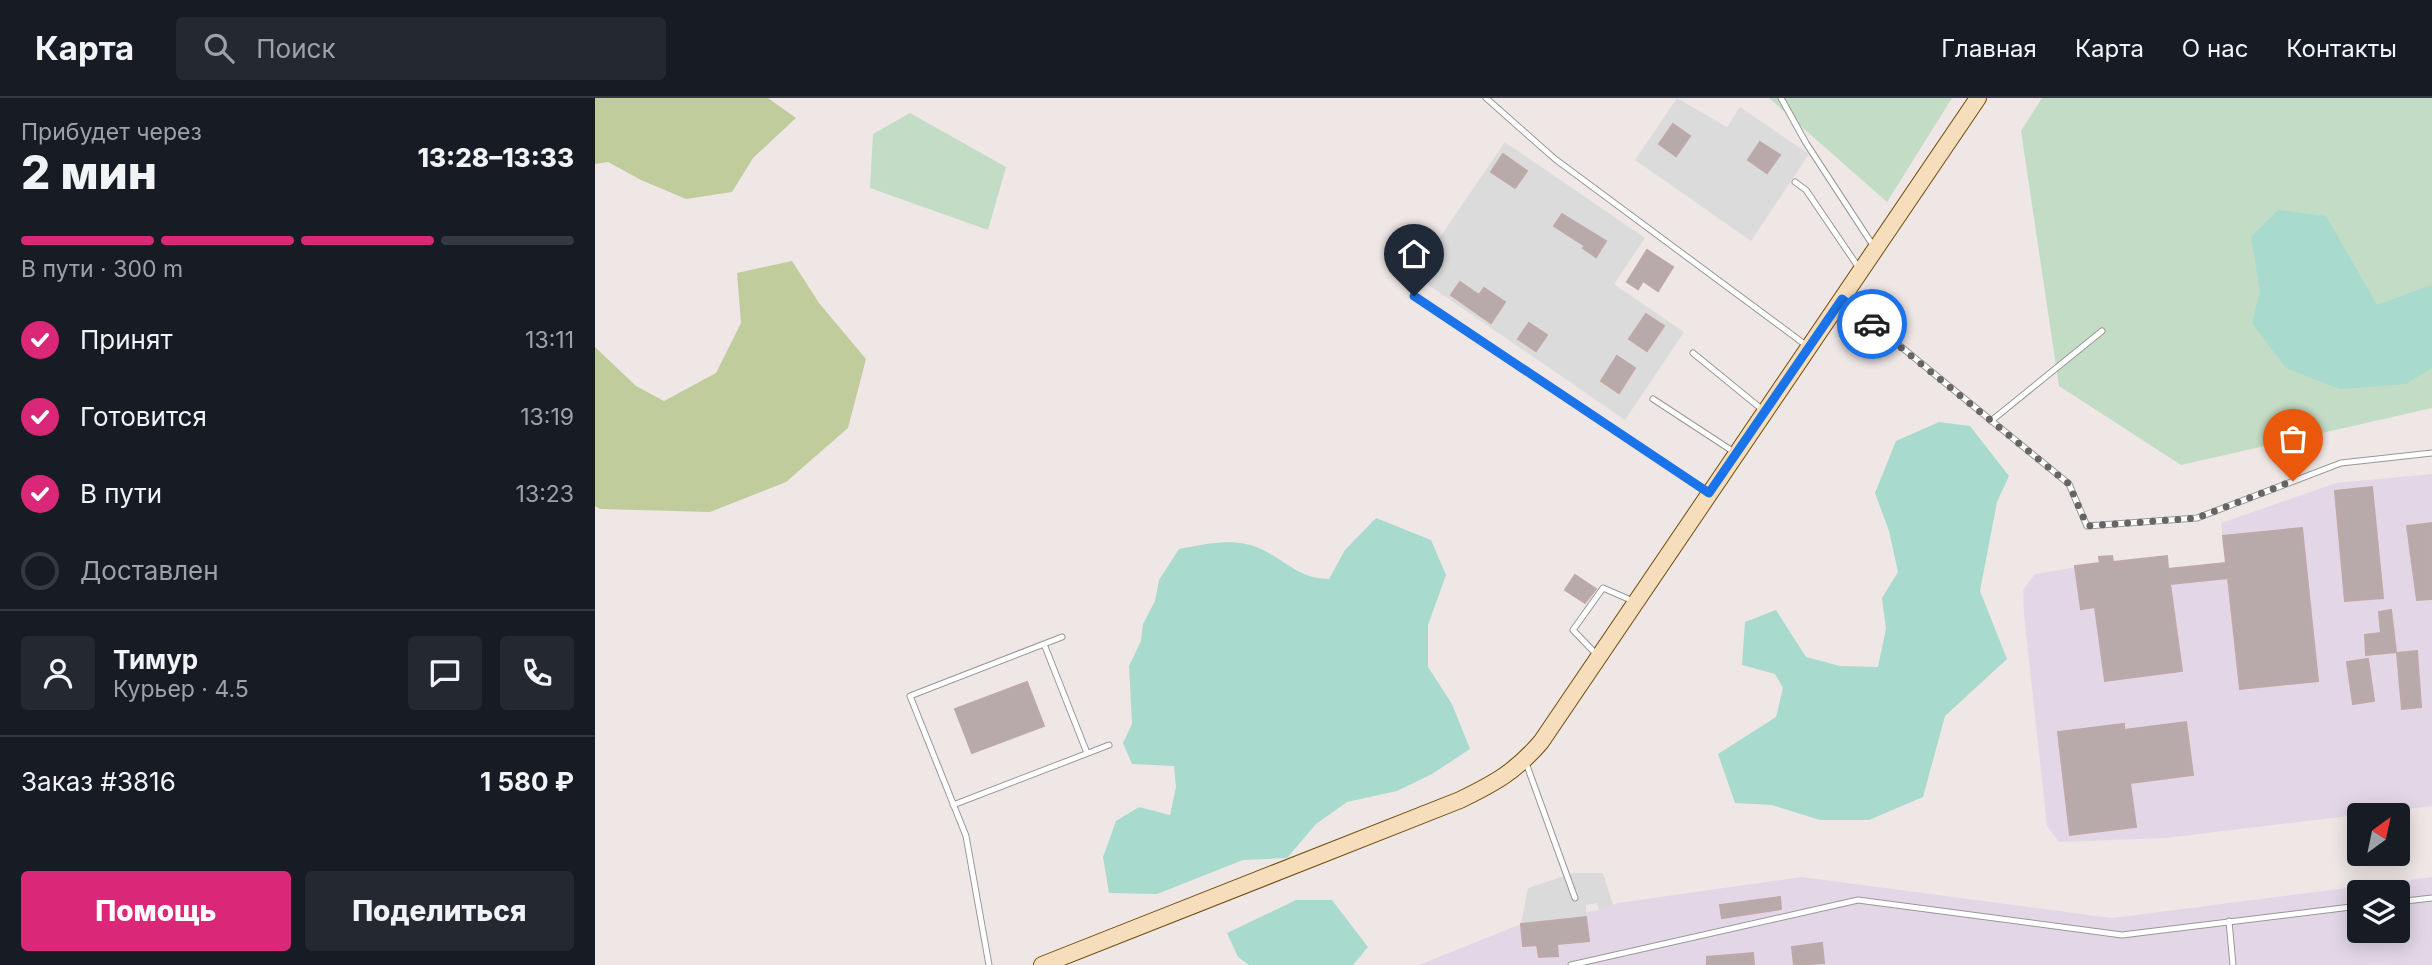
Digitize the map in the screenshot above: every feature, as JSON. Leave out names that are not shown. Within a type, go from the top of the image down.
[{"type":"main road","points":[[1042,965],[1460,800],[1504,778],[1525,760],[1541,742],[1978,98]]},
{"type":"lane","points":[[1486,98],[1555,159],[1809,348]]},
{"type":"lane","points":[[1781,98],[1806,143],[1876,249]]},
{"type":"lane","points":[[1795,182],[1807,190],[1861,271]]},
{"type":"lane","points":[[1414,296],[1709,493]]},
{"type":"lane","points":[[1842,299],[2069,484],[2087,526],[2197,518],[2341,463],[2432,453]]},
{"type":"lane","points":[[1991,421],[2102,331]]},
{"type":"lane","points":[[1693,353],[1765,412]]},
{"type":"lane","points":[[1653,399],[1737,453]]},
{"type":"lane","points":[[1599,656],[1573,630],[1603,588],[1636,603]]},
{"type":"lane","points":[[989,965],[966,836],[909,696],[1062,637]]},
{"type":"lane","points":[[1044,644],[1087,753]]},
{"type":"lane","points":[[953,805],[1109,745]]},
{"type":"lane","points":[[1525,760],[1575,898]]},
{"type":"lane","points":[[2410,901],[2432,898]]},
{"type":"lane","points":[[1571,965],[1858,900],[2122,935],[2347,907]]},
{"type":"lane","points":[[2228,921],[2233,965]]},
{"type":"shaded area","points":[[595,98],[768,98],[796,118],[753,158],[732,192],[686,199],[641,180],[608,162],[595,164]]},
{"type":"shaded area","points":[[1677,98],[1727,127],[1740,107],[1809,154],[1751,241],[1635,160]]},
{"type":"shaded area","points":[[1769,98],[1952,98],[1887,202]]},
{"type":"shaded area","points":[[2042,98],[2432,98],[2432,408],[2181,465],[2059,386],[2021,131]]},
{"type":"shaded area","points":[[910,113],[1006,167],[988,230],[870,188],[873,134]]},
{"type":"shaded area","points":[[1505,142],[1645,238],[1614,284],[1684,332],[1625,420],[1414,275]]},
{"type":"shaded area","points":[[2278,210],[2326,216],[2377,305],[2432,285],[2432,368],[2406,384],[2340,389],[2286,368],[2252,323],[2260,292],[2251,237]]},
{"type":"shaded area","points":[[792,261],[819,303],[866,359],[848,428],[786,482],[710,512],[600,509],[595,506],[595,347],[636,386],[664,401],[716,373],[741,323],[737,273]]},
{"type":"shaded area","points":[[1939,422],[1970,426],[2009,476],[1997,502],[1980,591],[2007,659],[1945,716],[1923,797],[1869,820],[1820,820],[1772,805],[1735,803],[1718,754],[1776,717],[1783,688],[1775,674],[1742,665],[1745,622],[1776,610],[1806,657],[1840,666],[1878,667],[1886,629],[1882,598],[1898,572],[1889,531],[1875,493],[1896,441]]},
{"type":"shaded area","points":[[2432,474],[2432,806],[2410,809],[2410,803],[2347,803],[2347,816],[2166,838],[2059,842],[2047,826],[2024,615],[2023,590],[2035,574],[2100,563],[2099,557],[2112,556],[2113,562],[2167,556],[2169,569],[2226,563],[2221,523],[2336,483]]},
{"type":"shaded area","points":[[1376,518],[1431,540],[1446,575],[1428,625],[1428,667],[1452,704],[1470,749],[1432,774],[1397,791],[1347,802],[1316,824],[1287,858],[1243,860],[1157,894],[1109,893],[1103,857],[1116,821],[1139,807],[1170,815],[1176,787],[1174,766],[1132,764],[1123,743],[1132,724],[1129,666],[1141,641],[1143,624],[1155,601],[1159,580],[1179,549],[1222,542],[1254,546],[1302,573],[1329,579],[1345,550]]},
{"type":"shaded area","points":[[1573,873],[1603,873],[1613,905],[1599,910],[1597,903],[1586,905],[1586,917],[1521,924],[1528,888]]},
{"type":"shaded area","points":[[1802,877],[2112,918],[2347,888],[2347,943],[2410,943],[2409,880],[2432,877],[2432,965],[1419,965],[1521,924],[1586,917],[1586,912],[1618,903]]},
{"type":"shaded area","points":[[1296,900],[1332,900],[1368,947],[1353,965],[1249,965],[1238,957],[1227,933]]},
{"type":"building","points":[[1673,124],[1690,136],[1676,156],[1659,144]]},
{"type":"building","points":[[1760,142],[1780,155],[1767,173],[1748,160]]},
{"type":"building","points":[[1503,154],[1527,171],[1515,188],[1491,172]]},
{"type":"building","points":[[1562,214],[1606,241],[1596,257],[1583,248],[1585,246],[1554,226]]},
{"type":"building","points":[[1647,250],[1673,267],[1658,291],[1643,281],[1638,289],[1627,282]]},
{"type":"building","points":[[1460,282],[1479,295],[1484,288],[1505,302],[1491,323],[1451,295]]},
{"type":"building","points":[[1646,314],[1664,326],[1647,351],[1629,339]]},
{"type":"building","points":[[1529,323],[1547,335],[1536,351],[1518,339]]},
{"type":"building","points":[[1617,356],[1635,368],[1619,393],[1601,381]]},
{"type":"building","points":[[2372,487],[2383,598],[2345,601],[2335,491]]},
{"type":"building","points":[[2432,523],[2432,599],[2417,600],[2407,526]]},
{"type":"building","points":[[2302,528],[2318,681],[2240,689],[2228,578],[2170,584],[2182,671],[2105,681],[2095,607],[2081,609],[2075,566],[2100,563],[2099,557],[2112,556],[2113,562],[2167,556],[2168,569],[2226,563],[2223,536]]},
{"type":"building","points":[[1575,575],[1596,589],[1585,603],[1565,590]]},
{"type":"building","points":[[2391,610],[2396,652],[2366,655],[2365,635],[2381,633],[2379,612]]},
{"type":"building","points":[[2417,651],[2421,707],[2402,709],[2397,653]]},
{"type":"building","points":[[2368,659],[2374,701],[2353,704],[2347,662]]},
{"type":"building","points":[[1027,682],[1044,726],[972,753],[955,709]]},
{"type":"building","points":[[2186,722],[2193,775],[2130,783],[2136,827],[2070,835],[2058,732],[2124,724],[2124,730]]},
{"type":"building","points":[[1780,897],[1781,909],[1722,918],[1720,905]]},
{"type":"building","points":[[1586,917],[1589,941],[1557,944],[1558,956],[1539,957],[1537,945],[1523,946],[1521,924]]},
{"type":"building","points":[[1822,943],[1824,963],[1794,965],[1792,947]]},
{"type":"building","points":[[1753,953],[1754,965],[1707,965],[1707,957]]},
{"type":"way so far","points":[[1872,324],[2069,484],[2087,526],[2197,518],[2293,481]]},
{"type":"route","points":[[1414,296],[1709,493],[1842,299],[1872,324]]}]
